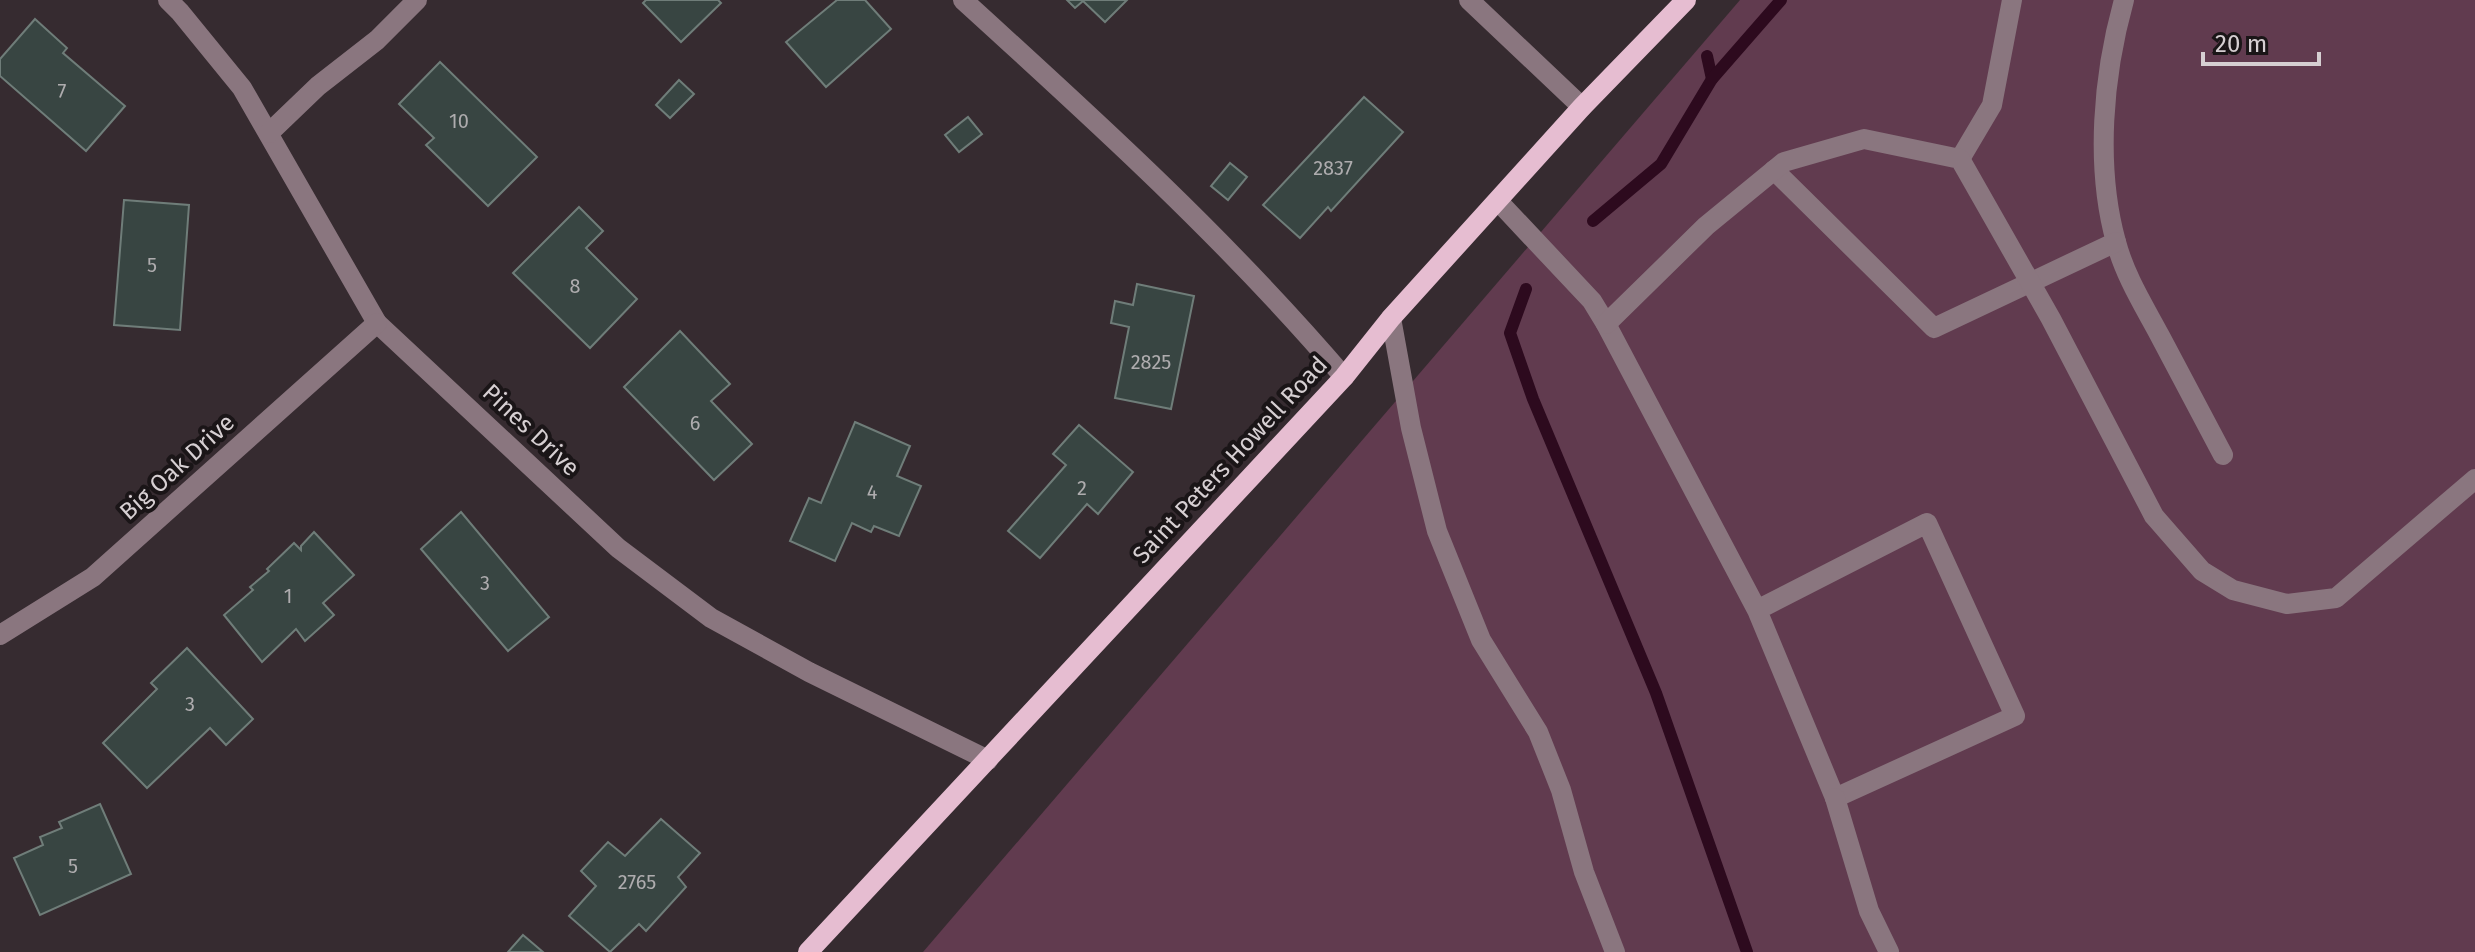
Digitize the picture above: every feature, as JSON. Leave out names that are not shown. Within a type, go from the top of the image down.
[{"type":"main road","name":"Saint Peters Howell Road","points":[[808,952],[1344,377],[1391,318],[1582,107],[1686,0]]},
{"type":"street","name":"Pines Drive","points":[[168,0],[242,88],[377,323],[618,548],[711,618],[809,672],[988,760]]},
{"type":"street","points":[[269,133],[318,86],[377,40],[417,0]]},
{"type":"street","points":[[963,0],[1128,150],[1298,323],[1344,377]]},
{"type":"street","points":[[1469,0],[1582,107]]},
{"type":"street","points":[[1960,159],[1992,105],[2012,0]]},
{"type":"street","points":[[2124,0],[2115,32],[2105,103],[2106,188],[2116,242],[2130,280],[2223,455]]},
{"type":"street","points":[[1606,324],[1706,226],[1784,162],[1864,139],[1960,159],[2154,516],[2202,571],[2233,590],[2287,604],[2336,598],[2475,479]]},
{"type":"street","points":[[1774,170],[1934,328],[2116,242]]},
{"type":"street","points":[[1498,201],[1592,301],[1757,610],[1835,798],[1869,911],[1889,952]]},
{"type":"street","points":[[1391,318],[1411,428],[1437,531],[1481,640],[1538,732],[1561,790],[1584,872],[1615,952]]},
{"type":"street","name":"Big Oak Drive","points":[[0,635],[93,577],[377,323]]},
{"type":"street","points":[[1757,610],[1927,523],[2015,716],[1835,798]]},
{"type":"shaded area","points":[[1740,0],[2475,0],[2475,952],[923,952]]},
{"type":"building","points":[[646,0],[718,0],[721,3],[681,42],[643,3]]},
{"type":"building","points":[[837,0],[865,0],[891,29],[826,87],[786,42]]},
{"type":"building","points":[[1067,0],[1127,0],[1105,22],[1083,1],[1075,8]]},
{"type":"building","points":[[35,19],[67,48],[63,53],[125,106],[86,151],[0,76],[0,59]]},
{"type":"building","points":[[440,62],[537,157],[488,206],[426,145],[434,138],[399,104]]},
{"type":"building","points":[[679,80],[694,94],[670,118],[656,105]]},
{"type":"building","points":[[1364,97],[1403,132],[1331,211],[1328,207],[1300,238],[1263,205]]},
{"type":"building","points":[[968,117],[982,134],[959,152],[945,135]]},
{"type":"building","points":[[1230,163],[1247,177],[1228,200],[1211,186]]},
{"type":"building","points":[[124,200],[189,205],[180,330],[114,325]]},
{"type":"building","points":[[579,207],[603,231],[586,248],[637,299],[590,348],[513,273]]},
{"type":"building","points":[[1137,284],[1194,296],[1171,409],[1115,398],[1129,327],[1111,323],[1115,301],[1133,305]]},
{"type":"building","points":[[680,331],[730,384],[711,401],[752,444],[714,480],[624,387]]},
{"type":"building","points":[[855,422],[910,446],[897,476],[921,486],[899,536],[874,526],[871,532],[852,523],[835,561],[790,541],[809,498],[821,503]]},
{"type":"building","points":[[1079,425],[1133,472],[1098,514],[1087,504],[1040,558],[1008,531],[1066,465],[1053,454]]},
{"type":"building","points":[[461,512],[549,617],[508,651],[421,549]]},
{"type":"building","points":[[314,532],[354,575],[323,603],[334,615],[305,641],[296,629],[262,662],[224,615],[253,590],[250,587],[294,543],[301,550]]},
{"type":"building","points":[[187,648],[253,719],[226,745],[210,728],[147,788],[103,743],[157,689],[151,683]]},
{"type":"building","points":[[100,804],[131,874],[40,915],[14,858],[43,845],[40,837],[62,828],[59,822]]},
{"type":"building","points":[[661,819],[700,853],[678,877],[686,887],[646,931],[639,924],[610,952],[569,916],[596,886],[581,871],[608,842],[625,856]]},
{"type":"building","points":[[523,935],[543,952],[508,952]]},
{"type":"waterway","points":[[1593,221],[1661,164],[1712,79],[1781,0]]},
{"type":"waterway","points":[[1707,56],[1712,79]]},
{"type":"waterway","points":[[1526,289],[1510,333],[1533,399],[1656,693],[1747,952]]}]
